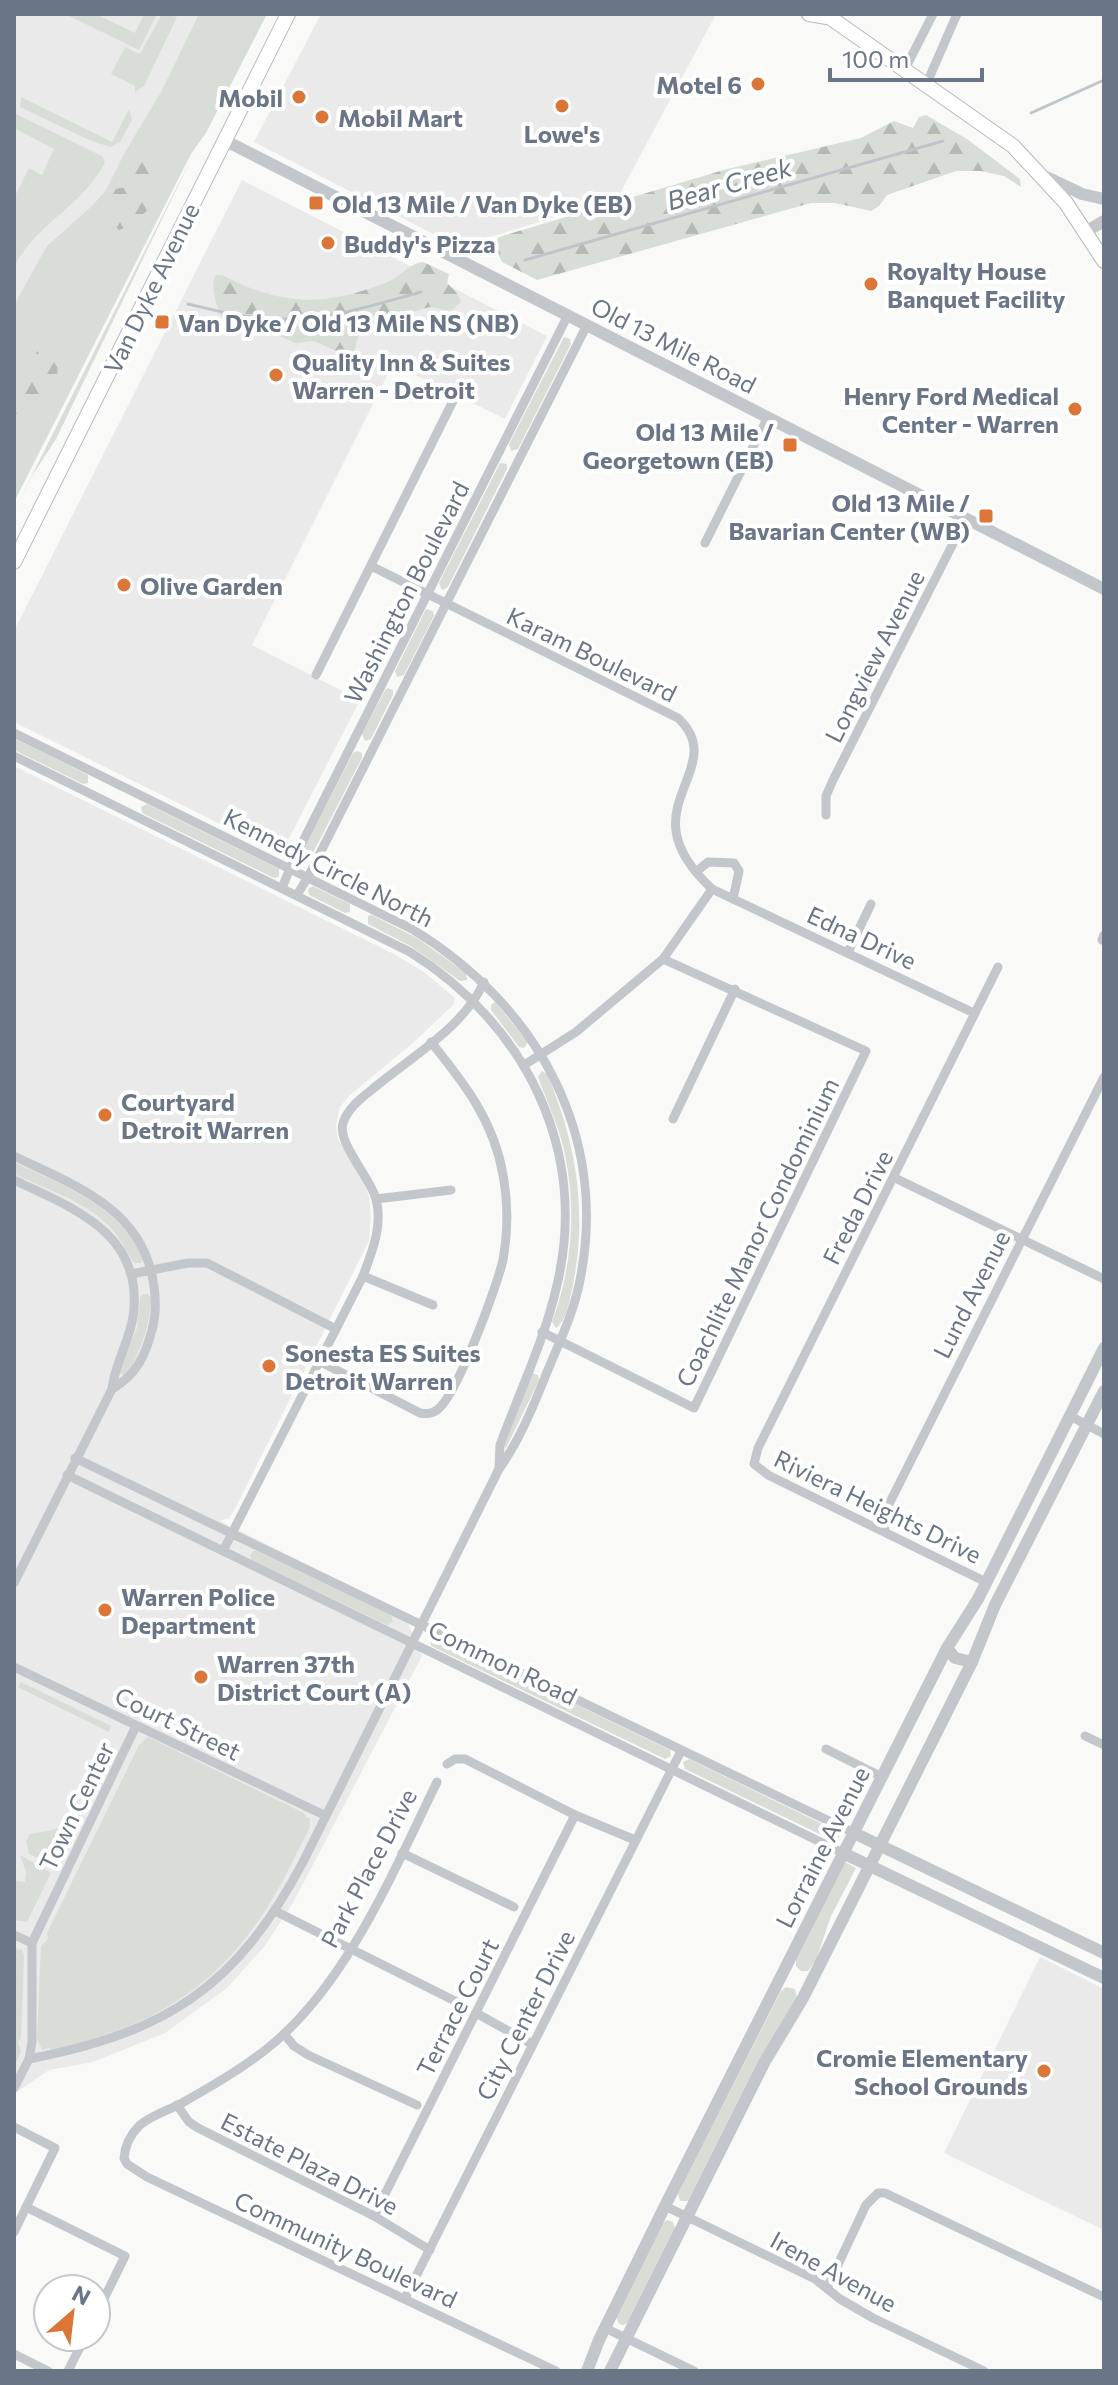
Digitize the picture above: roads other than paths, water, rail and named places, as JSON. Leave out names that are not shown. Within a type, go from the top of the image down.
[{"type":"main road","name":"Van Dyke Avenue","points":[[14,562],[288,14]]},
{"type":"main road","points":[[809,14],[826,16],[997,133],[1044,176],[1087,231],[1104,261]]},
{"type":"street","points":[[904,71],[933,14]]},
{"type":"street","points":[[926,85],[957,14]]},
{"type":"street","name":"Old 13 Mile Road","points":[[224,140],[1104,589]]},
{"type":"street","points":[[1044,176],[1082,194],[1104,199]]},
{"type":"street","points":[[1087,231],[1104,221]]},
{"type":"street","name":"Washington Boulevard","points":[[282,888],[289,868],[568,315]]},
{"type":"street","name":"Washington Boulevard","points":[[297,895],[587,325]]},
{"type":"street","points":[[316,675],[454,399]]},
{"type":"street","points":[[705,543],[768,417]]},
{"type":"street","name":"Longview Avenue","points":[[826,815],[826,796],[833,780],[966,518]]},
{"type":"street","name":"Karam Boulevard","points":[[371,566],[664,709],[688,727],[695,753],[676,810],[676,832],[685,855],[712,889]]},
{"type":"street","name":"Kennedy Circle North","points":[[14,733],[426,937],[484,982],[521,1023],[542,1055],[563,1097],[582,1165],[585,1203],[580,1277],[560,1341],[528,1419],[499,1469],[303,1862],[275,1911],[245,1951],[187,2002],[126,2033],[29,2059]]},
{"type":"street","name":"Kennedy Circle North","points":[[14,756],[355,923],[423,960],[475,1002],[505,1036],[545,1106],[562,1173],[565,1207],[563,1256],[558,1283],[500,1445],[499,1469]]},
{"type":"street","points":[[93,795],[102,776]]},
{"type":"street","points":[[129,813],[138,793]]},
{"type":"street","points":[[696,872],[708,862],[734,863],[739,871],[733,899]]},
{"type":"street","points":[[524,1065],[601,1012],[663,959],[712,889]]},
{"type":"street","name":"Edna Drive","points":[[712,889],[974,1013]]},
{"type":"street","points":[[848,952],[871,904]]},
{"type":"street","points":[[355,923],[364,905]]},
{"type":"street","name":"Coachlite Manor Condominium","points":[[542,1332],[694,1408],[866,1051],[663,959]]},
{"type":"street","name":"Freda Drive","points":[[754,1464],[758,1448],[998,967]]},
{"type":"street","points":[[223,1551],[363,1276],[377,1236],[376,1199],[365,1174],[345,1143],[341,1133],[343,1124],[358,1101],[475,1002],[484,982]]},
{"type":"street","points":[[673,1119],[735,989]]},
{"type":"street","points":[[319,1361],[420,1413],[439,1410],[451,1391],[497,1283],[507,1215],[503,1174],[493,1136],[472,1094],[431,1042]]},
{"type":"street","name":"Lund Avenue","points":[[885,1532],[883,1516],[1104,1077]]},
{"type":"street","points":[[14,1156],[112,1207],[134,1232],[151,1271],[155,1311],[150,1337],[131,1378],[112,1389]]},
{"type":"street","points":[[895,1178],[1104,1279]]},
{"type":"street","points":[[14,1180],[97,1223],[115,1242],[131,1274],[134,1289],[133,1315],[115,1368],[112,1389],[14,1583]]},
{"type":"street","points":[[376,1199],[451,1190]]},
{"type":"street","points":[[131,1274],[188,1263],[207,1263],[336,1329]]},
{"type":"street","points":[[363,1276],[433,1305]]},
{"type":"street","name":"Lorraine Avenue","points":[[587,2371],[665,2206],[843,1853],[947,1648],[986,1582],[1104,1348]]},
{"type":"street","name":"Lorraine Avenue","points":[[610,2371],[764,2063],[803,1998],[972,1662],[995,1605],[1104,1391]]},
{"type":"street","points":[[1070,1416],[1104,1434]]},
{"type":"street","name":"Common Road","points":[[75,1458],[1104,1953]]},
{"type":"street","name":"Riviera Heights Drive","points":[[754,1464],[768,1475],[986,1582]]},
{"type":"street","name":"Common Road","points":[[67,1475],[1104,1978]]},
{"type":"street","points":[[947,1648],[955,1658],[972,1662]]},
{"type":"street","name":"Court Street","points":[[14,1667],[324,1815]]},
{"type":"street","name":"Town Center","points":[[14,2088],[29,2059],[32,2042],[32,1943],[136,1726]]},
{"type":"street","points":[[1085,1736],[1104,1745]]},
{"type":"street","points":[[826,1749],[882,1777]]},
{"type":"street","name":"City Center Drive","points":[[405,2298],[681,1751]]},
{"type":"street","points":[[447,1764],[455,1759],[465,1759],[575,1815],[635,1840]]},
{"type":"street","name":"Park Place Drive","points":[[124,2158],[127,2143],[149,2118],[234,2072],[284,2034],[351,1950],[437,1782]]},
{"type":"street","name":"Terrace Court","points":[[374,2216],[471,2010],[575,1815]]},
{"type":"street","points":[[402,1853],[514,1907]]},
{"type":"street","points":[[920,1889],[929,1870]]},
{"type":"street","points":[[275,1911],[532,2044]]},
{"type":"street","points":[[14,1935],[32,1943]]},
{"type":"street","points":[[284,2034],[294,2046],[308,2055],[417,2105]]},
{"type":"street","name":"Estate Plaza Drive","points":[[177,2105],[189,2122],[198,2128],[374,2216],[430,2250]]},
{"type":"street","points":[[14,2127],[55,2148],[14,2232]]},
{"type":"street","name":"Community Boulevard","points":[[124,2158],[127,2164],[147,2177],[556,2371]]},
{"type":"street","points":[[827,2288],[866,2205],[878,2193],[885,2193],[1104,2297]]},
{"type":"street","name":"Irene Avenue","points":[[665,2206],[815,2279],[873,2318],[984,2371]]},
{"type":"street","points":[[26,2207],[125,2256],[112,2282]]},
{"type":"street","points":[[605,2328],[694,2371]]},
{"type":"street","points":[[68,2371],[77,2353]]},
{"type":"street","points":[[14,2354],[48,2371]]},
{"type":"waterway","name":"Bear Creek","points":[[1031,113],[1104,80]]},
{"type":"waterway","name":"Bear Creek","points":[[525,260],[943,141]]},
{"type":"waterway","name":"Bear Creek","points":[[188,304],[241,316],[292,319],[348,312],[421,292]]},
{"type":"place","name":"Motel 6","points":[[758,84]]},
{"type":"place","name":"Mobil","points":[[299,97]]},
{"type":"place","name":"Lowe's","points":[[562,106]]},
{"type":"place","name":"Mobil Mart","points":[[322,117]]},
{"type":"place","name":"Old 13 Mile / Van Dyke (EB)","points":[[316,203]]},
{"type":"place","name":"Buddy's Pizza","points":[[328,243]]},
{"type":"place","name":"Royalty House Banquet Facility","points":[[871,284]]},
{"type":"place","name":"Van Dyke / Old 13 Mile NS (NB)","points":[[162,322]]},
{"type":"place","name":"Quality Inn & Suites Warren - Detroit","points":[[276,375]]},
{"type":"place","name":"Henry Ford Medical Center - Warren","points":[[1075,409]]},
{"type":"place","name":"Old 13 Mile / Georgetown (EB)","points":[[790,445]]},
{"type":"place","name":"Old 13 Mile / Bavarian Center (WB)","points":[[986,516]]},
{"type":"place","name":"Olive Garden","points":[[124,585]]},
{"type":"place","name":"Courtyard Detroit Warren","points":[[105,1115]]},
{"type":"place","name":"Sonesta ES Suites Detroit Warren","points":[[269,1366]]},
{"type":"place","name":"Warren Police Department","points":[[105,1610]]},
{"type":"place","name":"Warren 37th District Court (A)","points":[[201,1677]]},
{"type":"place","name":"Cromie Elementary School Grounds","points":[[1044,2071]]}]
